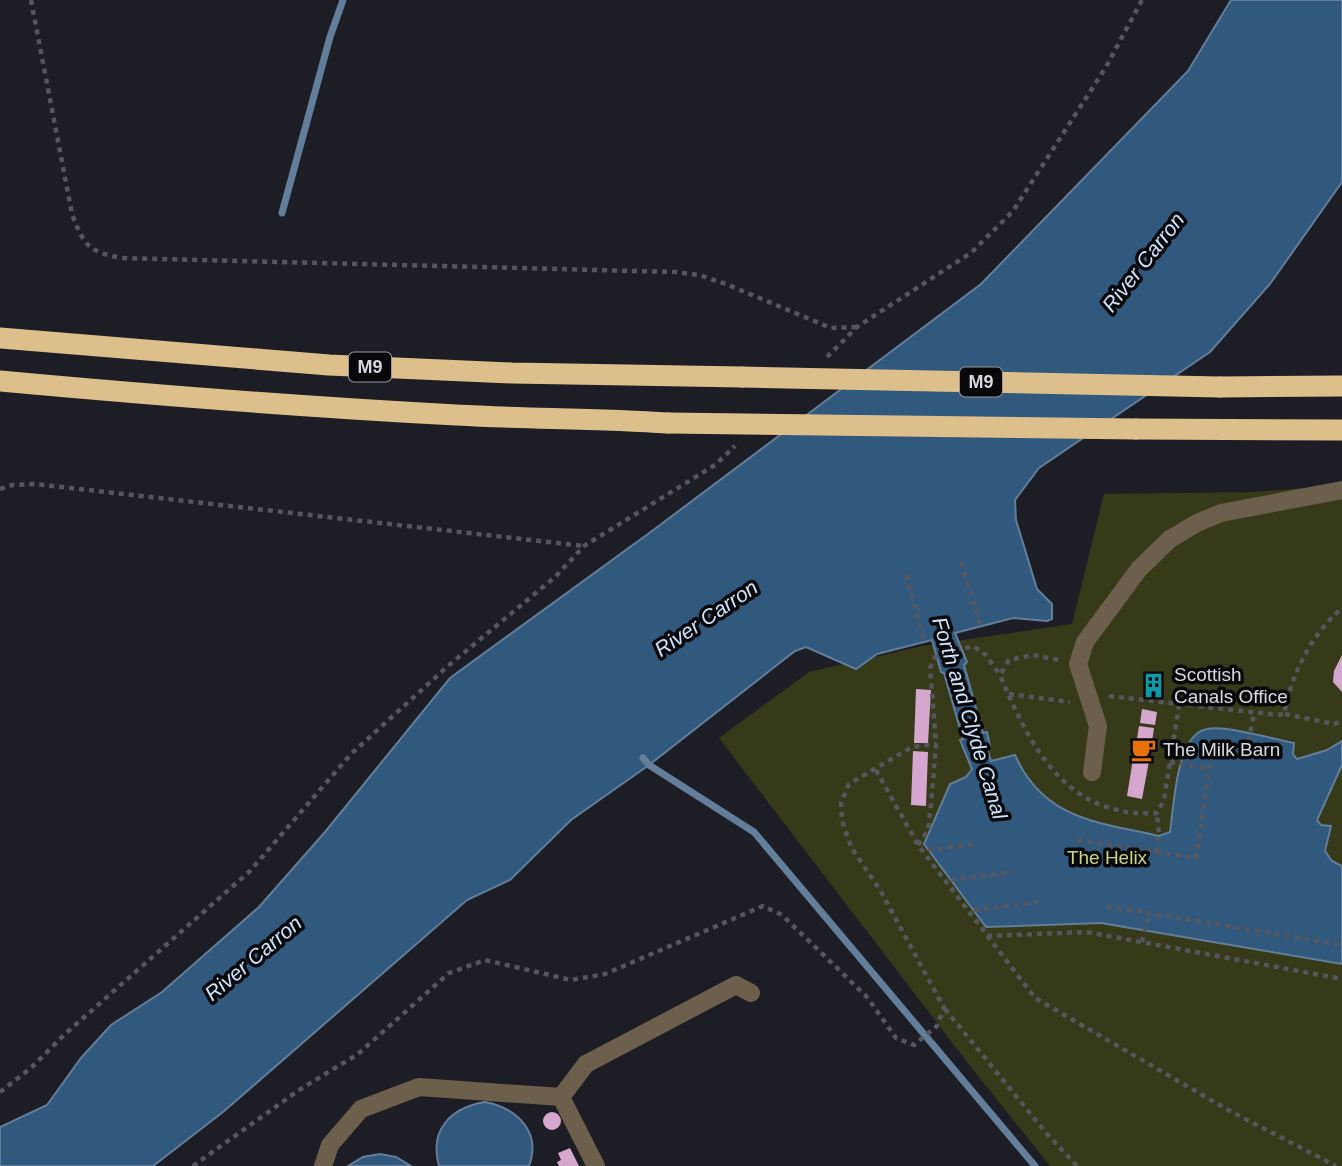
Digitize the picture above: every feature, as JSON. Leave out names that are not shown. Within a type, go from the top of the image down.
[{"type":"highway","name":"M9","points":[[0,338],[329,365],[512,373],[1220,387],[1342,386]]},
{"type":"highway","name":"M9","points":[[0,381],[459,416],[596,418],[668,423],[1342,430]]},
{"type":"lane","points":[[1092,772],[1098,726],[1078,664],[1085,642],[1139,569],[1170,539],[1221,513],[1342,490]]},
{"type":"lane","points":[[561,1097],[586,1064],[736,985],[751,993]]},
{"type":"lane","points":[[323,1166],[330,1144],[361,1108],[419,1087],[561,1097]]},
{"type":"lane","points":[[561,1097],[596,1166]]},
{"type":"path","points":[[32,0],[72,214],[81,237],[99,254],[122,258],[676,272],[699,275],[726,284],[831,328],[857,327],[972,252],[1013,211],[1106,67],[1142,0]]},
{"type":"path","points":[[0,489],[12,485],[35,484],[584,546],[555,577],[448,666],[351,754],[250,871],[65,1034],[32,1068],[0,1092]]},
{"type":"path","points":[[961,562],[980,624]]},
{"type":"path","points":[[906,575],[923,640]]},
{"type":"path","points":[[1284,714],[1288,692],[1309,647],[1342,608]]},
{"type":"path","points":[[918,845],[928,830],[936,744],[930,668],[935,657],[951,662],[960,650],[973,646],[986,655],[1000,675]]},
{"type":"path","points":[[1008,694],[1070,702],[1089,701],[1105,696],[1278,716],[1284,714],[1334,724],[1342,721]]},
{"type":"path","points":[[1077,841],[1196,858],[1213,747],[1250,752],[1254,713]]},
{"type":"path","points":[[936,744],[912,747],[876,770],[849,783],[841,803],[842,820],[851,847],[880,890],[944,1009],[1047,1134],[1077,1166]]},
{"type":"path","points":[[1170,762],[1209,769]]},
{"type":"path","points":[[876,770],[918,845],[1035,998],[1230,1111],[1336,1166]]},
{"type":"path","points":[[1156,852],[1160,836],[1157,813]]},
{"type":"path","points":[[928,850],[976,844]]},
{"type":"path","points":[[951,880],[1012,872]]},
{"type":"path","points":[[974,910],[1041,902]]},
{"type":"path","points":[[192,1166],[299,1090],[358,1054],[449,973],[485,960],[571,980],[605,974],[763,906],[782,915],[867,997],[896,1038],[914,1045],[937,1026],[944,1009]]},
{"type":"path","points":[[1107,906],[1342,945]]},
{"type":"path","points":[[1142,942],[1149,914]]},
{"type":"path","points":[[987,936],[1087,932],[1342,979]]},
{"type":"green space","name":"The Helix","points":[[1342,485],[1342,1166],[1050,1166],[719,738],[809,672],[922,646],[1072,624],[1104,494],[1254,492]]},
{"type":"water","points":[[1231,0],[1342,0],[1342,182],[1270,284],[1210,352],[1039,468],[1015,500],[1016,520],[1037,589],[1052,604],[1052,619],[1047,621],[1013,618],[955,633],[967,662],[964,665],[983,733],[987,732],[990,746],[987,748],[991,761],[1015,755],[1027,777],[1057,806],[1075,815],[1115,827],[1159,836],[1170,832],[1175,789],[1183,757],[1197,734],[1207,729],[1238,731],[1294,743],[1293,754],[1297,759],[1327,750],[1342,741],[1342,765],[1317,820],[1321,825],[1331,826],[1325,851],[1332,861],[1342,866],[1342,964],[1101,923],[986,927],[924,844],[950,784],[966,777],[972,769],[960,740],[963,739],[932,640],[877,654],[856,669],[806,647],[795,651],[649,765],[571,820],[510,880],[467,900],[223,1112],[153,1166],[0,1166],[0,1127],[47,1105],[81,1058],[111,1025],[162,992],[259,907],[325,832],[450,678],[652,531],[981,284],[1188,71]]},
{"type":"water","points":[[485,1102],[507,1110],[524,1123],[532,1142],[529,1166],[439,1166],[437,1142],[445,1123],[462,1109]]},
{"type":"water","points":[[380,1154],[396,1157],[411,1166],[348,1166],[363,1157]]},
{"type":"building","points":[[1342,655],[1342,692],[1333,682],[1334,671]]},
{"type":"building","name":"Scottish Canals Office","points":[[1147,677],[1163,680],[1160,693],[1145,691]]},
{"type":"building","points":[[916,689],[931,690],[928,743],[914,743]]},
{"type":"building","points":[[1142,709],[1157,712],[1155,725],[1140,723]]},
{"type":"building","points":[[1139,726],[1154,728],[1152,742],[1137,739]]},
{"type":"building","name":"The Milk Barn","points":[[1136,741],[1151,744],[1149,757],[1134,755]]},
{"type":"building","points":[[913,751],[928,752],[926,806],[911,805]]},
{"type":"building","points":[[1133,759],[1149,761],[1142,799],[1127,796]]},
{"type":"building","points":[[552,1112],[558,1115],[561,1121],[558,1127],[552,1130],[546,1127],[543,1121],[546,1115]]},
{"type":"building","points":[[570,1148],[579,1166],[559,1166],[557,1162],[561,1160],[558,1153]]},
{"type":"waterway","points":[[282,213],[330,37],[343,0]]},
{"type":"waterway","points":[[643,758],[649,765],[754,832],[1035,1166]]},
{"type":"place","name":"Scottish Canals Office","points":[[1154,685]]},
{"type":"place","name":"The Milk Barn","points":[[1143,749]]},
{"type":"water label","name":"River Carron","points":[[1143,262]]},
{"type":"water label","name":"River Carron","points":[[706,618]]},
{"type":"water label","name":"Forth and Clyde Canal","points":[[970,718]]},
{"type":"water label","name":"River Carron","points":[[253,958]]}]
